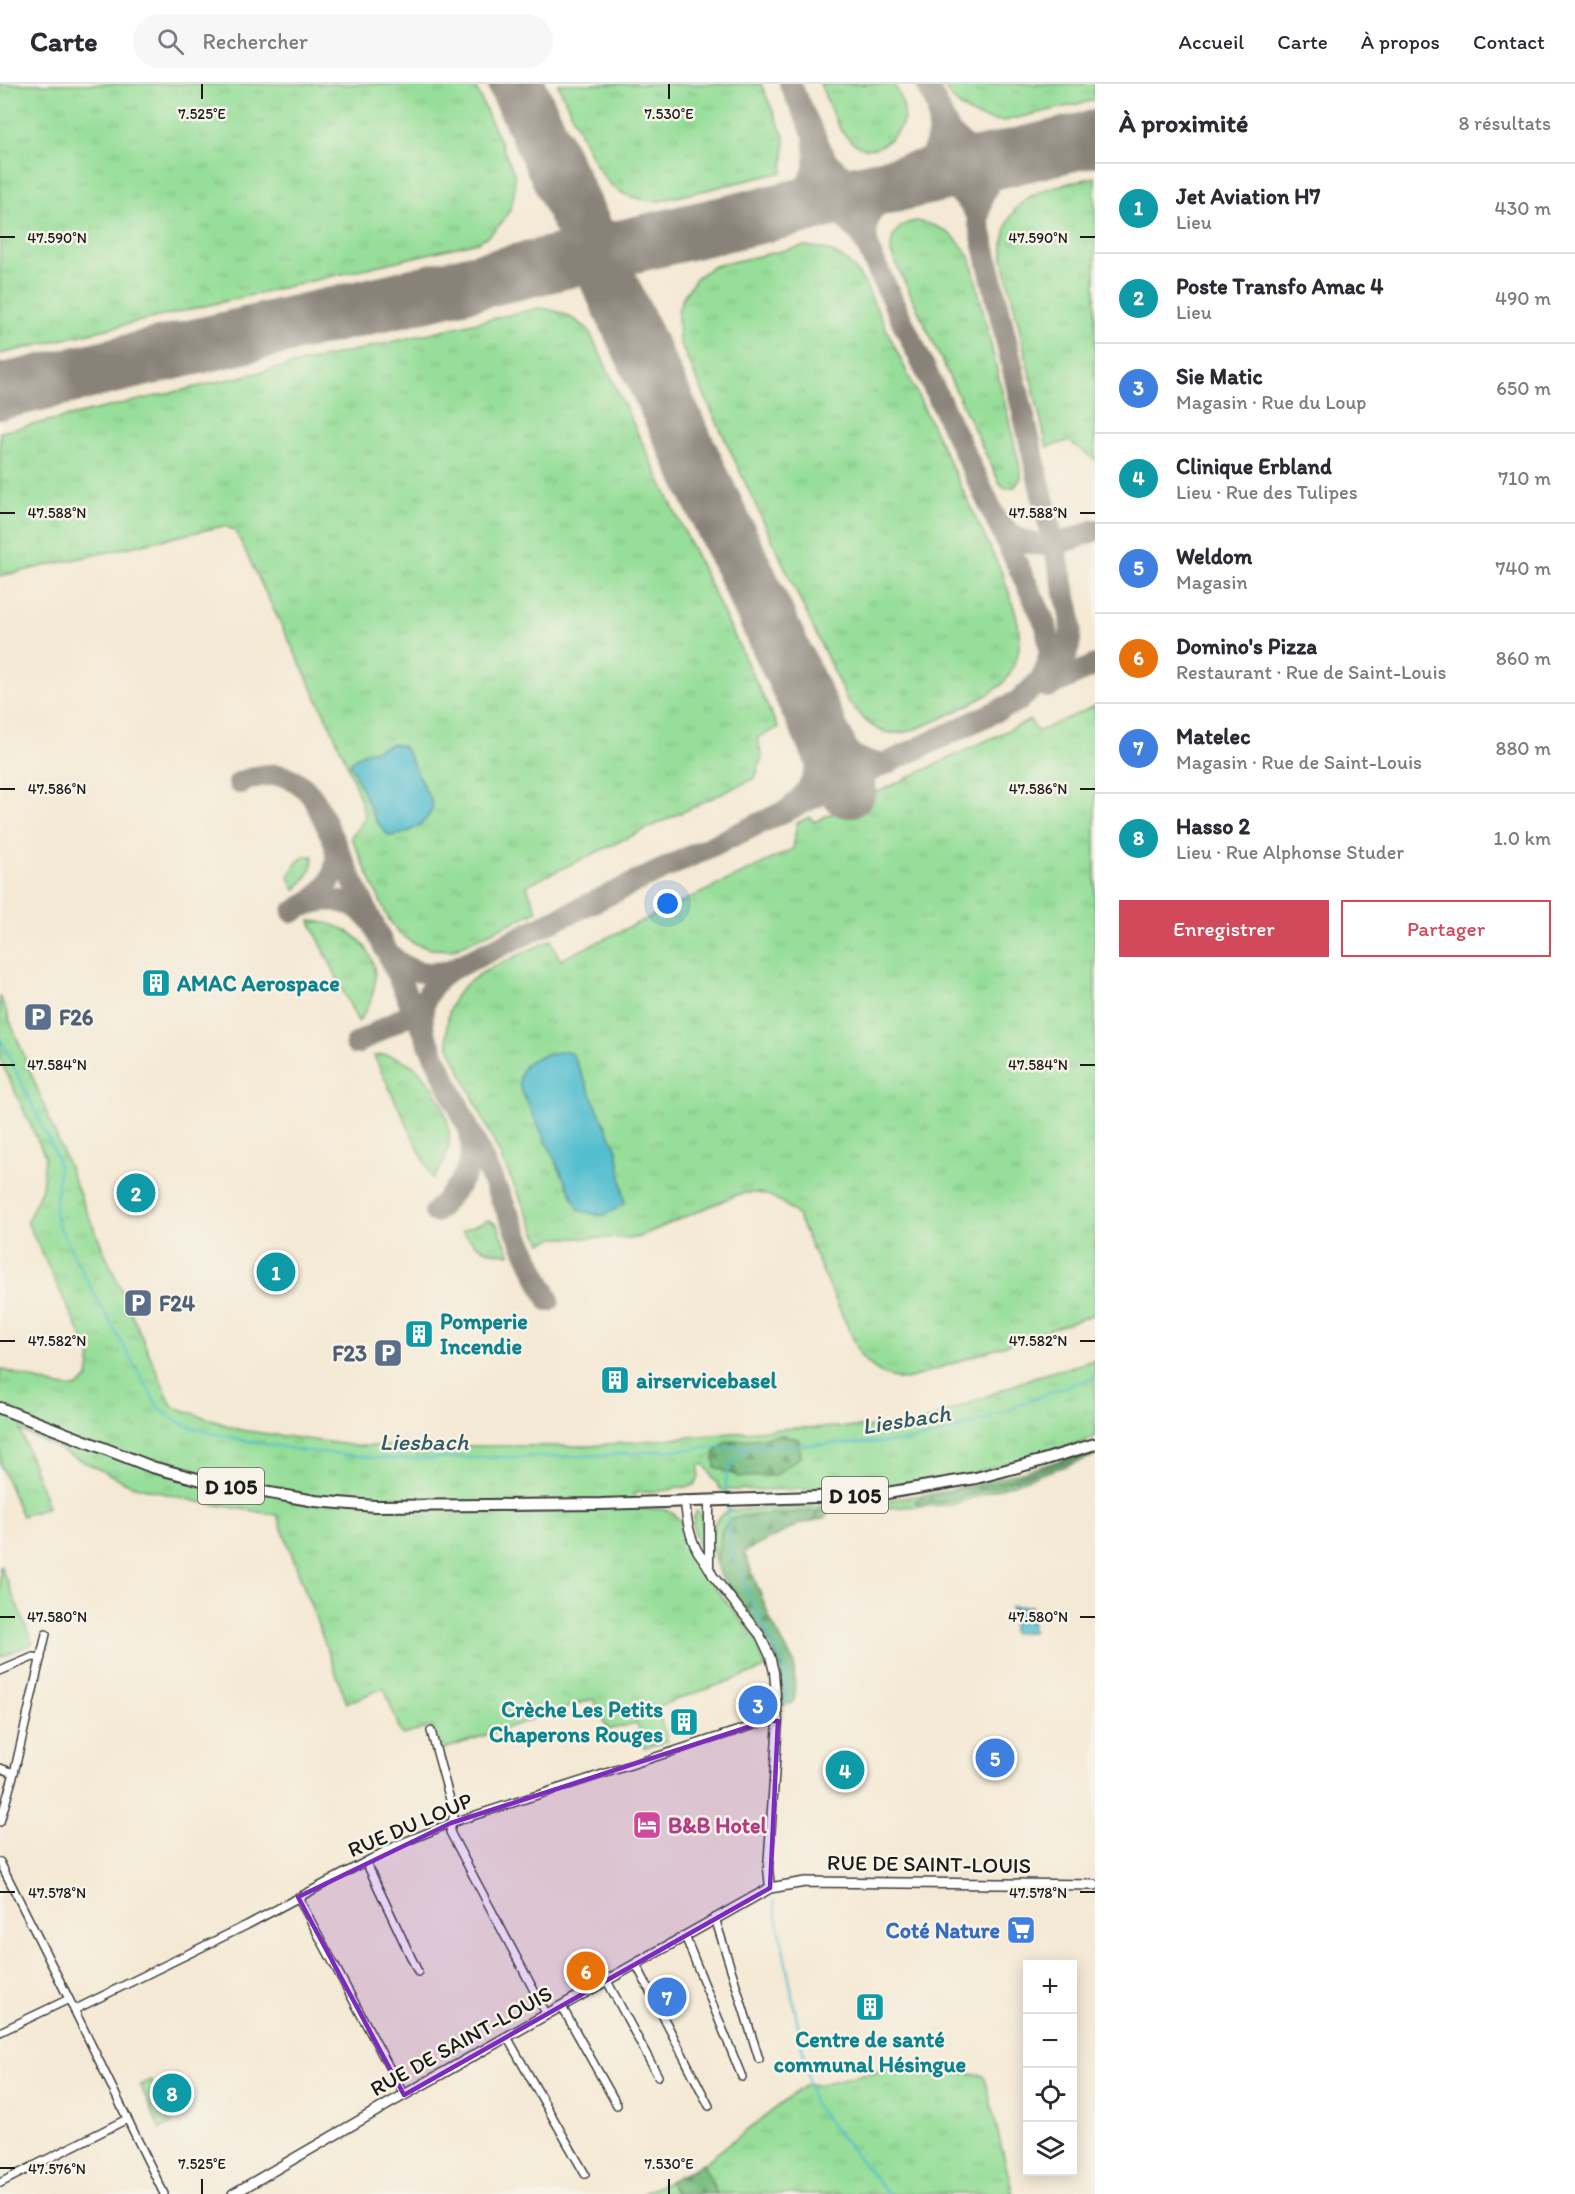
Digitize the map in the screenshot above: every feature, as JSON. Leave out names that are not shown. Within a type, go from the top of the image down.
[{"type":"main road","name":"D 105","points":[[0,1408],[152,1467],[213,1482],[315,1501],[375,1506],[473,1506],[875,1495],[976,1478],[1095,1444]]},
{"type":"main road","name":"RUE DE SAINT-LOUIS","points":[[233,2194],[770,1888],[805,1882],[1095,1885]]},
{"type":"street","points":[[685,1500],[690,1532],[697,1550],[709,1566],[713,1576],[760,1635],[774,1672],[778,1721],[768,1868],[770,1888]]},
{"type":"street","points":[[709,1566],[707,1548],[713,1500]]},
{"type":"street","points":[[0,1822],[14,1773],[46,1634]]},
{"type":"street","points":[[0,1671],[33,1657],[41,1658]]},
{"type":"street","name":"RUE DU LOUP","points":[[74,2010],[397,1845],[451,1823],[767,1721],[778,1721]]},
{"type":"street","points":[[431,1731],[454,1814],[450,1832],[547,2015]]},
{"type":"street","points":[[0,1768],[14,1773]]},
{"type":"street","points":[[366,1862],[418,1972]]},
{"type":"street","points":[[0,1864],[164,2194]]},
{"type":"street","points":[[298,1897],[404,2095]]},
{"type":"street","points":[[715,1918],[759,2059]]},
{"type":"street","points":[[685,1936],[742,2077]]},
{"type":"street","points":[[636,1964],[709,2106]]},
{"type":"street","points":[[607,1981],[658,2076]]},
{"type":"street","points":[[0,2032],[69,1999]]},
{"type":"street","points":[[562,2007],[617,2105]]},
{"type":"street","points":[[507,2037],[585,2174]]},
{"type":"street","points":[[0,2183],[127,2118]]},
{"type":"highlighted area","points":[[767,1721],[778,1721],[770,1888],[404,2095],[298,1897],[451,1823]]},
{"type":"green space","points":[[0,84],[474,84],[514,173],[514,194],[508,214],[496,230],[478,242],[0,354]]},
{"type":"green space","points":[[558,84],[761,84],[785,139],[783,172],[659,201],[630,197],[610,184],[596,165]]},
{"type":"green space","points":[[820,84],[894,84],[904,107],[900,128],[884,144],[877,147],[870,149],[858,145],[840,128]]},
{"type":"green space","points":[[943,84],[1095,84],[1095,100],[1004,121],[994,120],[976,116],[960,107]]},
{"type":"green space","points":[[1095,177],[1095,460],[1069,441],[1047,447],[1003,259],[1004,237],[1009,220],[1017,207],[1042,191]]},
{"type":"green space","points":[[916,221],[934,225],[948,233],[961,244],[971,260],[1021,472],[1021,478],[1015,487],[1005,488],[999,482],[891,253],[892,240],[896,231]]},
{"type":"green space","points":[[804,246],[833,252],[840,256],[847,261],[865,284],[1002,573],[1019,629],[1019,648],[1015,663],[1001,685],[952,714],[908,731],[890,733],[875,728],[847,700],[679,341],[678,311],[683,297],[697,277],[714,266]]},
{"type":"green space","points":[[539,308],[565,315],[588,329],[778,728],[757,738],[762,757],[755,778],[529,884],[527,887],[537,911],[453,950],[431,949],[413,943],[398,932],[388,918],[351,837],[365,818],[345,759],[235,530],[224,526],[0,576],[0,432]]},
{"type":"green space","points":[[1095,706],[1095,1314],[905,1380],[881,1372],[861,1356],[797,1215],[783,1203],[769,1196],[753,1193],[736,1195],[636,1238],[554,1238],[541,1243],[448,1044],[447,1027],[452,1002],[467,984],[489,969],[551,940],[560,960],[793,849],[797,823],[810,817],[814,822],[1030,720],[1037,732]]},
{"type":"green space","points":[[306,856],[313,856],[312,866],[305,879],[295,890],[289,877],[295,865]]},
{"type":"green space","points":[[310,921],[330,924],[347,931],[360,941],[370,955],[374,970],[374,987],[369,1004],[358,1022]]},
{"type":"green space","points":[[0,996],[83,1203],[172,1406],[240,1430],[357,1446],[589,1446],[790,1428],[913,1426],[1034,1377],[1095,1360],[1095,1438],[974,1473],[926,1483],[864,1489],[721,1490],[705,1465],[699,1465],[699,1477],[694,1485],[634,1493],[634,1509],[663,1509],[674,1514],[683,1524],[693,1550],[709,1580],[755,1637],[766,1668],[656,1707],[668,1741],[644,1748],[637,1723],[608,1730],[593,1699],[441,1750],[432,1727],[402,1735],[384,1688],[347,1703],[277,1515],[199,1502],[131,1485],[20,1430],[48,1507],[22,1516],[0,1464],[0,1369],[57,1386],[76,1388],[88,1378],[91,1356],[27,1222],[42,1188],[45,1156],[0,1059]]},
{"type":"green space","points":[[387,1055],[407,1062],[421,1073],[435,1091],[445,1112],[449,1145],[443,1163],[433,1179],[374,1056]]},
{"type":"green space","points":[[489,1220],[497,1225],[510,1254],[495,1253],[483,1248],[462,1231]]},
{"type":"green space","points":[[783,1435],[798,1439],[801,1456],[775,1476],[739,1477],[715,1467],[714,1453],[727,1442]]},
{"type":"green space","points":[[1095,1449],[1095,1456],[951,1505],[734,1517],[722,1529],[716,1564],[712,1548],[712,1533],[717,1520],[730,1510],[854,1504],[915,1496],[976,1484]]},
{"type":"green space","points":[[1095,1451],[1095,1454],[949,1501],[917,1504],[915,1501],[997,1482]]},
{"type":"green space","points":[[829,1510],[825,1518],[800,1524],[744,1552],[771,1621],[794,1663],[795,1698],[793,1703],[784,1705],[782,1704],[779,1664],[764,1633],[722,1578],[716,1564],[722,1529],[734,1517]]},
{"type":"green space","points":[[697,1511],[700,1513],[702,1523],[705,1553],[703,1554],[693,1527]]},
{"type":"green space","points":[[0,1565],[33,1643],[0,1657]]},
{"type":"green space","points":[[901,2065],[984,2075],[1013,2194],[717,2194],[703,2164],[806,2085],[825,2083]]},
{"type":"green space","points":[[151,2080],[172,2124],[160,2129],[140,2085]]},
{"type":"green space","points":[[703,2164],[717,2194],[676,2194],[669,2181]]},
{"type":"green space","points":[[669,2181],[676,2194],[641,2194]]},
{"type":"water","points":[[392,744],[402,746],[407,752],[433,805],[431,812],[422,823],[410,831],[389,836],[376,821],[350,763],[359,755]]},
{"type":"water","points":[[565,1051],[572,1054],[617,1150],[625,1203],[604,1215],[579,1210],[520,1088],[522,1070],[526,1064],[547,1054]]},
{"type":"water","points":[[1031,1606],[1032,1632],[1012,1633],[1011,1607]]},
{"type":"waterway","name":"Liesbach","points":[[0,1038],[54,1150],[59,1167],[55,1214],[59,1226],[88,1283],[158,1407],[173,1419],[193,1428],[236,1439],[306,1451],[390,1459],[589,1456],[706,1448],[896,1442],[948,1432],[1095,1377]]},
{"type":"waterway","points":[[726,1498],[729,1468],[736,1458],[749,1447]]},
{"type":"waterway","points":[[727,1503],[730,1545],[755,1610],[785,1667],[787,1704]]},
{"type":"waterway","points":[[774,1901],[813,2103],[888,2194]]},
{"type":"taxiway","points":[[239,783],[271,775],[290,778],[299,783],[315,801],[385,949],[406,967],[421,972],[439,973],[448,971],[1020,700],[1040,680],[1047,666],[1050,650],[1046,625],[790,84]]},
{"type":"taxiway","points":[[927,84],[957,148],[969,181],[1069,610],[1071,632],[1064,662],[1059,671],[1044,686]]},
{"type":"taxiway","points":[[882,188],[907,177],[926,162],[937,141],[938,112]]},
{"type":"taxiway","points":[[953,135],[967,147],[983,154],[1001,157],[1020,156]]},
{"type":"taxiway","points":[[759,216],[784,205],[803,190],[814,168],[816,155],[814,140]]},
{"type":"taxiway","points":[[979,217],[983,195],[993,178],[1008,164],[1026,154]]},
{"type":"taxiway","points":[[831,165],[846,177],[861,183],[897,184]]},
{"type":"taxiway","points":[[910,181],[930,181],[948,186],[963,196],[975,212]]},
{"type":"taxiway","points":[[868,245],[867,226],[873,208],[884,194],[900,184]]},
{"type":"taxiway","points":[[784,211],[824,210],[841,217],[857,230]]},
{"type":"taxiway","points":[[1001,524],[1023,541],[1046,545],[1070,540],[1095,530]]},
{"type":"taxiway","points":[[1048,687],[1095,665]]},
{"type":"taxiway","points":[[792,806],[810,784],[818,760],[816,734],[809,706]]},
{"type":"taxiway","points":[[814,717],[836,744],[846,751],[867,761],[889,763]]},
{"type":"taxiway","points":[[293,912],[320,894],[326,886],[335,869],[335,846]]},
{"type":"taxiway","points":[[308,905],[325,901],[342,902],[357,909],[370,920]]},
{"type":"taxiway","points":[[389,957],[422,1028]]},
{"type":"taxiway","points":[[448,971],[429,992],[423,1007],[425,1035],[549,1301]]},
{"type":"taxiway","points":[[356,1044],[407,1015],[423,1000]]},
{"type":"taxiway","points":[[435,1212],[457,1187],[468,1167],[472,1146],[470,1134]]},
{"type":"runway","points":[[516,84],[848,790]]},
{"type":"runway","points":[[0,392],[1095,138]]},
{"type":"place","name":"AMAC Aerospace","points":[[156,983]]},
{"type":"place","name":"F26","points":[[38,1017]]},
{"type":"place","name":"Poste Transfo Amac 4","points":[[136,1193]]},
{"type":"place","name":"Jet Aviation H7","points":[[276,1272]]},
{"type":"place","name":"F24","points":[[138,1303]]},
{"type":"place","name":"Pomperie Incendie","points":[[419,1334]]},
{"type":"place","name":"F23","points":[[388,1353]]},
{"type":"place","name":"airservicebasel","points":[[615,1380]]},
{"type":"place","name":"Sie Matic","points":[[758,1705]]},
{"type":"place","name":"Crèche Les Petits Chaperons Rouges","points":[[684,1722]]},
{"type":"place","name":"Weldom","points":[[995,1758]]},
{"type":"place","name":"Clinique Erbland","points":[[845,1770]]},
{"type":"place","name":"B&B Hotel","points":[[647,1825]]},
{"type":"place","name":"Coté Nature","points":[[1021,1930]]},
{"type":"place","name":"Domino's Pizza","points":[[586,1971]]},
{"type":"place","name":"Matelec","points":[[667,1997]]},
{"type":"place","name":"Centre de santé communal Hésingue","points":[[870,2007]]},
{"type":"place","name":"Hasso 2","points":[[172,2093]]}]
